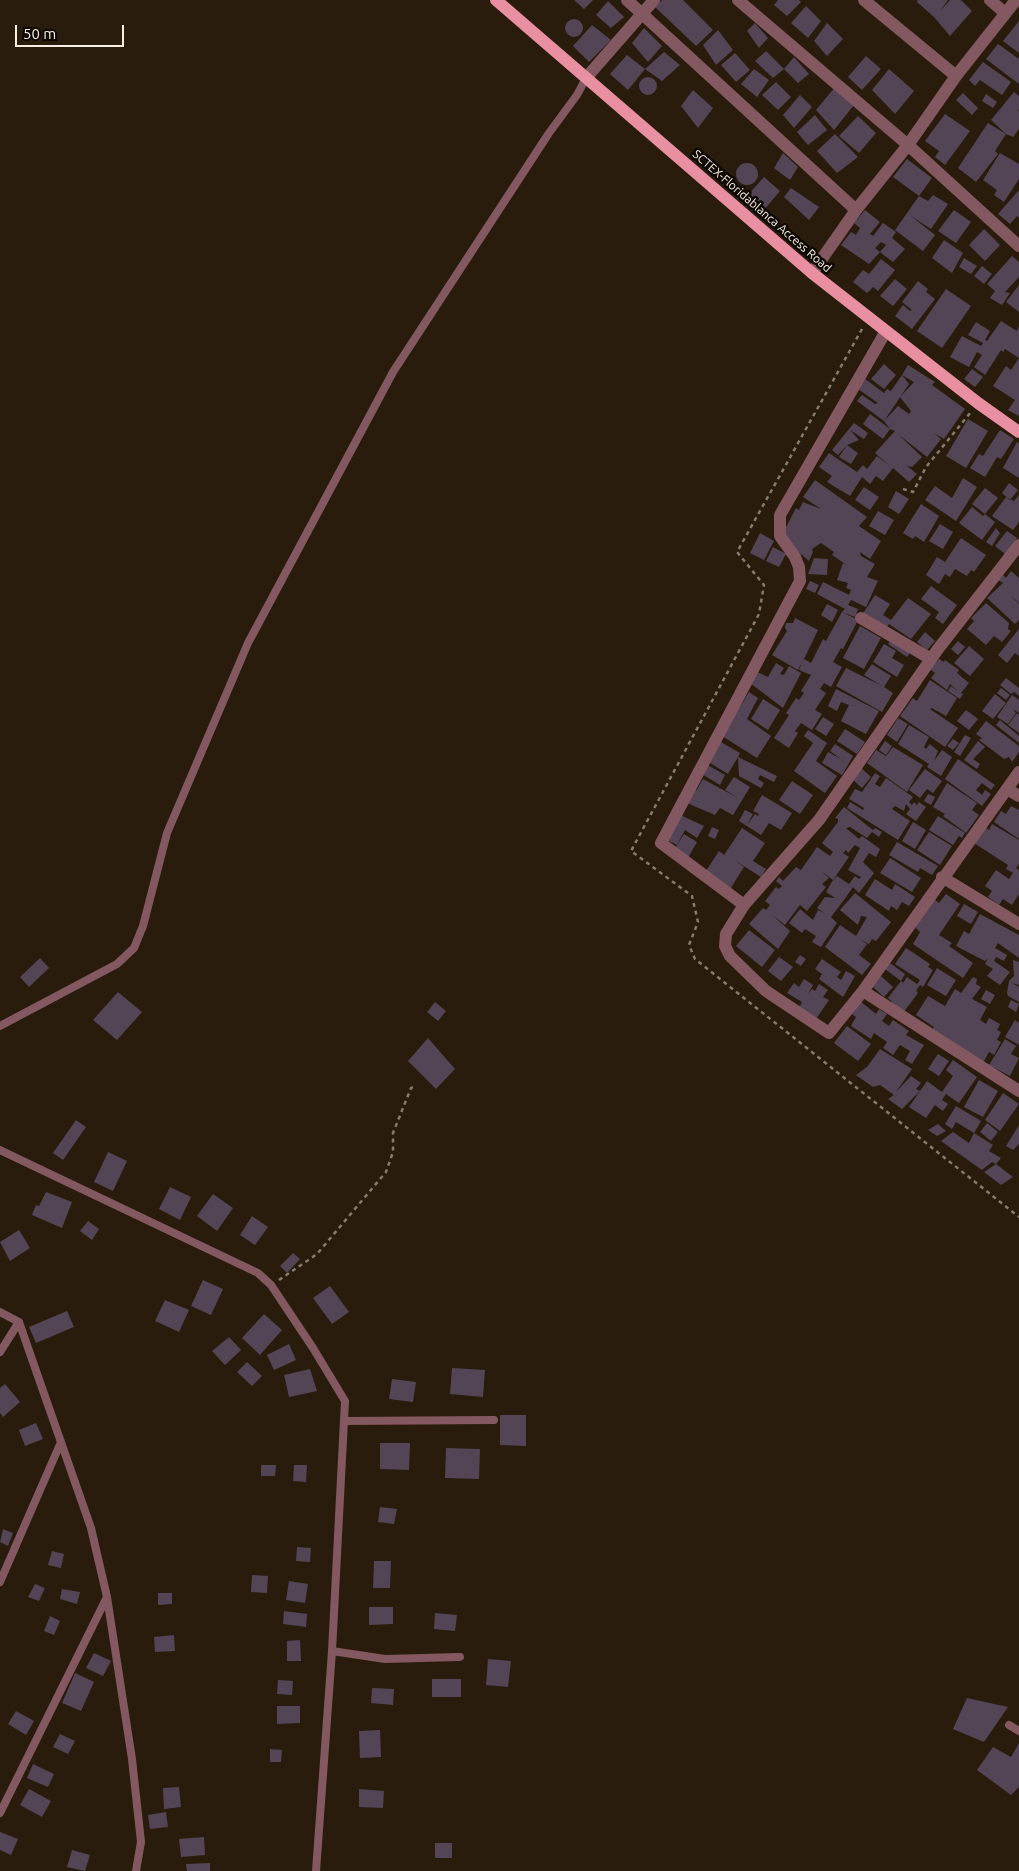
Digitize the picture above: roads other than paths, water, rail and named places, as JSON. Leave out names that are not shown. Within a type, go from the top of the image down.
[{"type":"main road","name":"SCTEX-Floridablanca Access Road","points":[[496,0],[812,272],[978,403],[1019,432]]},
{"type":"street","points":[[628,0],[856,210]]},
{"type":"street","points":[[586,78],[654,0]]},
{"type":"street","points":[[738,0],[908,145],[1019,246]]},
{"type":"street","points":[[864,0],[956,76]]},
{"type":"street","points":[[990,0],[1005,13]]},
{"type":"street","points":[[812,272],[856,210],[908,145],[956,76],[1016,0]]},
{"type":"street","points":[[744,905],[661,843],[800,581],[799,567],[795,557],[780,536],[780,515],[886,331]]},
{"type":"street","points":[[1019,545],[931,659],[819,820],[744,905],[726,934],[725,946],[730,956],[766,991],[829,1033],[863,991],[942,877],[1019,772]]},
{"type":"street","points":[[861,618],[931,659]]},
{"type":"street","points":[[1007,788],[1019,796]]},
{"type":"street","points":[[942,877],[1019,924]]},
{"type":"street","points":[[863,991],[1019,1091]]},
{"type":"lane","points":[[0,1026],[117,964],[134,948],[143,926],[167,834],[248,644],[393,372],[549,133],[577,96],[586,78]]},
{"type":"lane","points":[[0,1150],[258,1273],[271,1285],[314,1348],[345,1401],[332,1651],[316,1871]]},
{"type":"lane","points":[[0,1312],[19,1322],[91,1528],[107,1597],[132,1759],[141,1842],[136,1871]]},
{"type":"lane","points":[[0,1352],[19,1322]]},
{"type":"lane","points":[[344,1421],[494,1420]]},
{"type":"lane","points":[[0,1582],[61,1442]]},
{"type":"lane","points":[[0,1814],[107,1597]]},
{"type":"lane","points":[[332,1651],[385,1659],[460,1657]]},
{"type":"lane","points":[[1009,1725],[1019,1731]]}]
